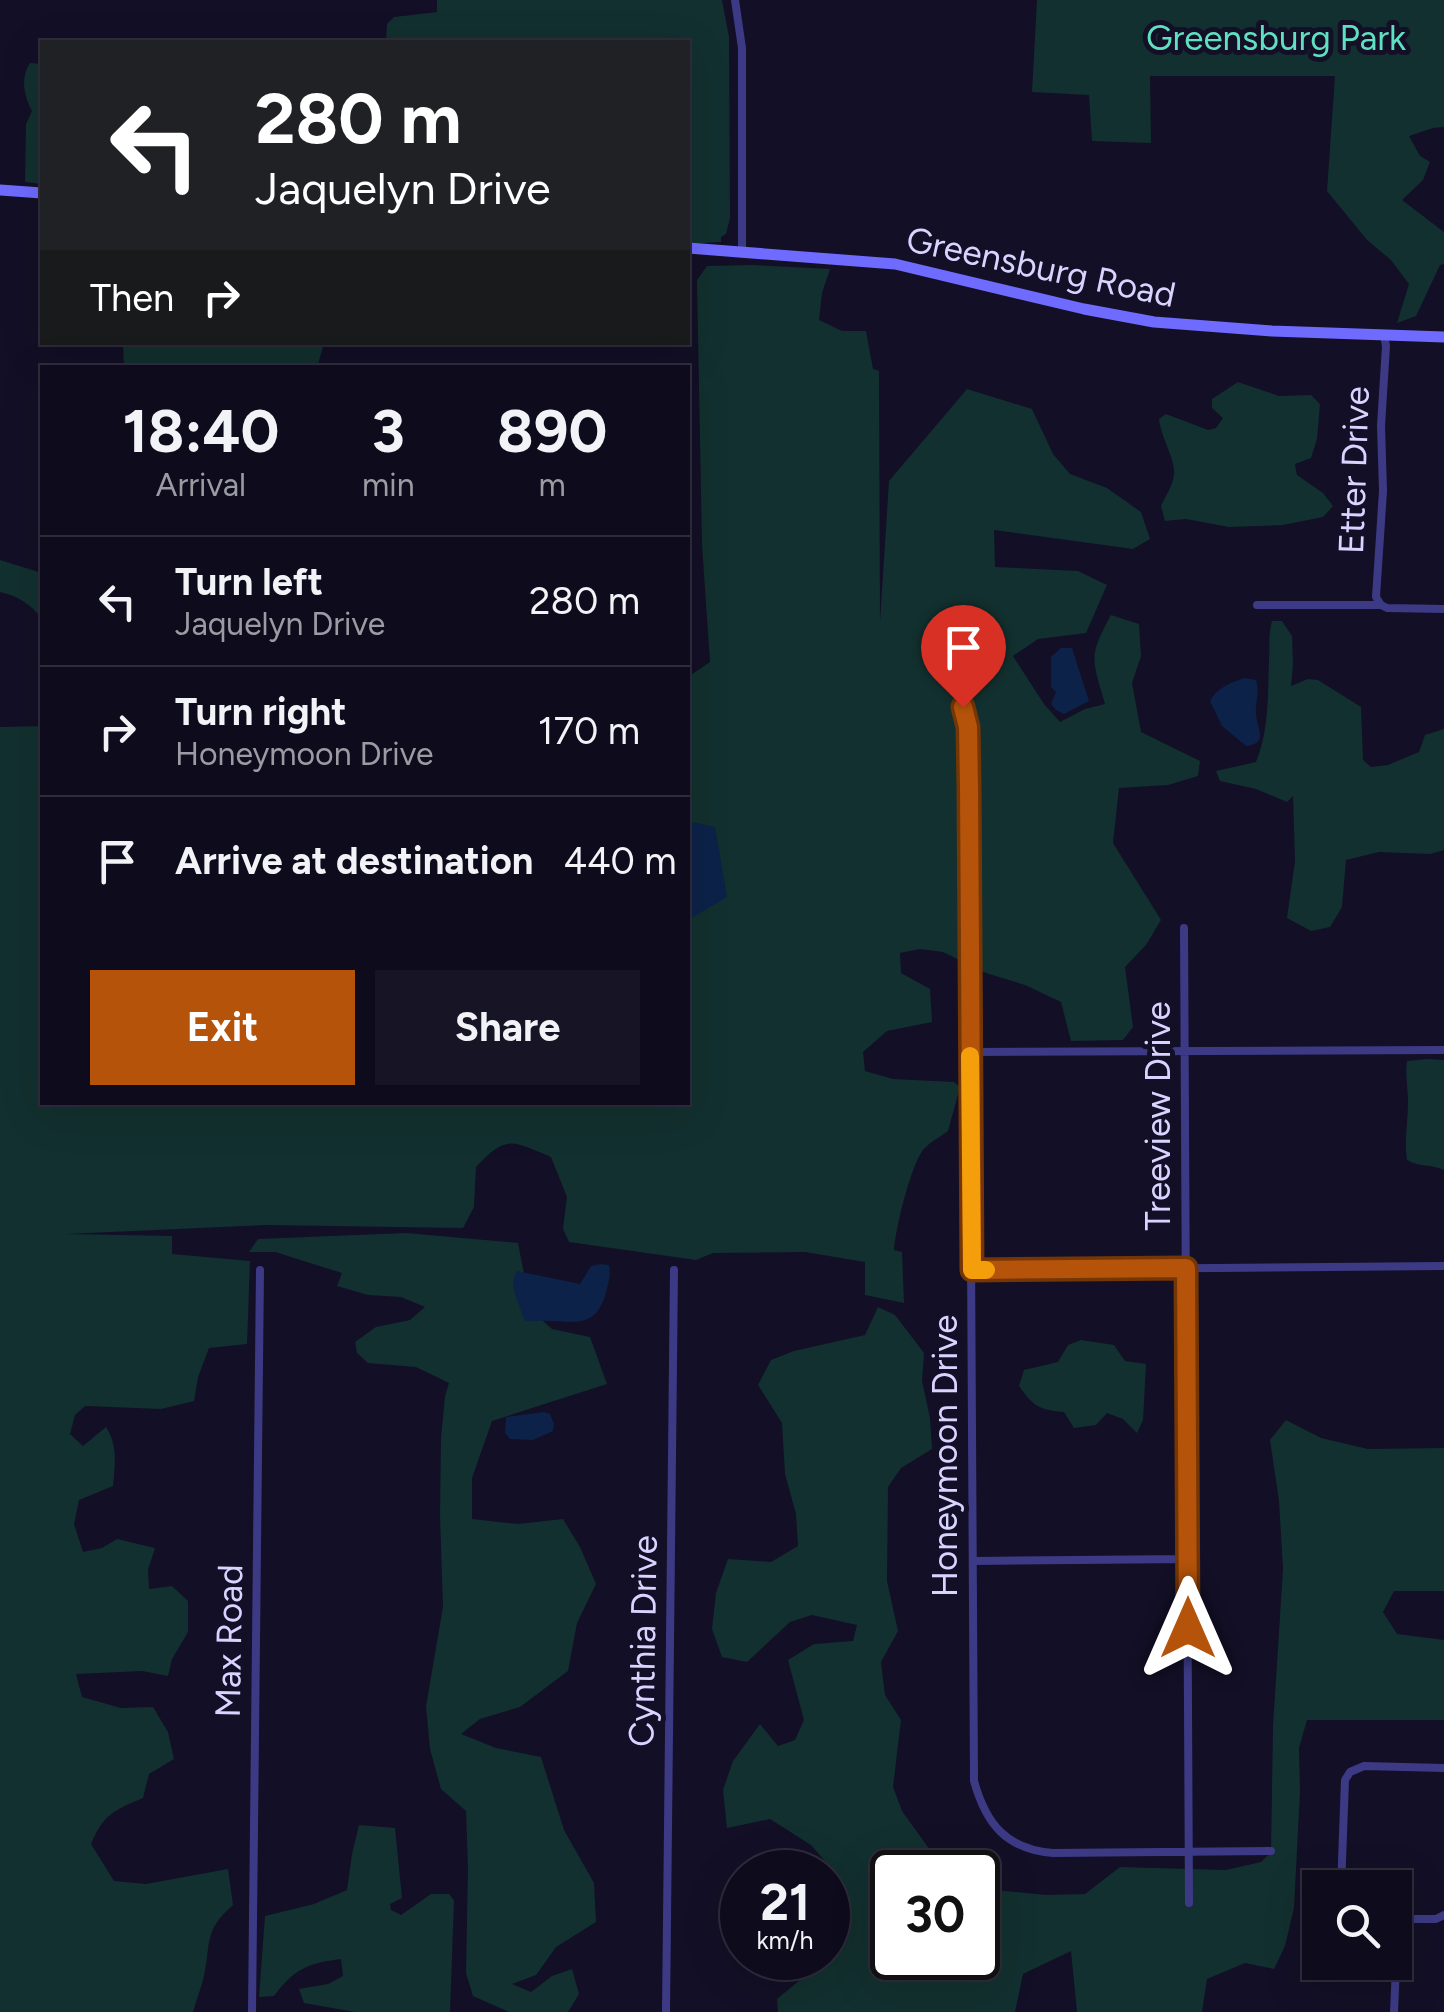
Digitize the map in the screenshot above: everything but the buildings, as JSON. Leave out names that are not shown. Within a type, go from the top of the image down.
[{"type":"main road","points":[[0,190],[40,194]]},
{"type":"main road","name":"Greensburg Road","points":[[690,248],[895,264],[1154,322],[1444,337]]},
{"type":"street","points":[[735,0],[742,48],[742,252]]},
{"type":"street","name":"Etter Drive","points":[[1382,605],[1376,597],[1384,491],[1384,335]]},
{"type":"street","points":[[1256,605],[1444,608]]},
{"type":"street","name":"Honeymoon Drive","points":[[951,679],[968,727],[973,1774],[980,1801],[990,1820],[1010,1840],[1037,1851],[1271,1851]]},
{"type":"street","name":"Treeview Drive","points":[[1184,928],[1189,1903]]},
{"type":"street","points":[[970,1052],[1444,1050]]},
{"type":"street","points":[[972,1270],[1444,1266]]},
{"type":"street","name":"Max Road","points":[[252,2012],[260,1270]]},
{"type":"street","name":"Cynthia Drive","points":[[666,2012],[674,1270]]},
{"type":"street","points":[[973,1561],[1188,1558]]},
{"type":"street","points":[[1342,1870],[1347,1776],[1364,1766],[1444,1768]]},
{"type":"street","points":[[1412,1919],[1444,1915]]},
{"type":"street","points":[[1394,2012],[1395,1980]]},
{"type":"green space","points":[[437,0],[722,0],[729,37],[730,218],[721,242],[690,244],[690,40],[386,40],[387,24],[394,17],[437,12]]},
{"type":"green space","name":"Greensburg Park","points":[[1037,0],[1444,0],[1444,127],[1409,136],[1420,156],[1430,162],[1423,180],[1402,200],[1444,232],[1444,264],[1440,265],[1416,316],[1397,323],[1409,284],[1327,191],[1335,76],[1150,76],[1151,143],[1092,141],[1089,95],[1032,92]]},
{"type":"green space","points":[[30,63],[40,64],[40,184],[25,182],[26,124],[32,111],[25,93]]},
{"type":"green space","points":[[707,266],[830,269],[819,320],[842,331],[866,331],[873,369],[879,371],[880,622],[889,481],[967,389],[1032,409],[1053,454],[1070,474],[1107,488],[1141,512],[1150,539],[1133,549],[994,530],[995,567],[1078,571],[1107,585],[1086,633],[1038,639],[1013,656],[1060,722],[1105,704],[1094,658],[1111,615],[1139,624],[1141,656],[1132,683],[1141,732],[1200,761],[1198,776],[1168,785],[1119,788],[1113,843],[1161,920],[1146,945],[1125,967],[1133,1027],[1123,1040],[1071,1041],[1061,1002],[943,952],[920,949],[900,953],[901,973],[930,989],[932,1022],[887,1031],[863,1052],[865,1071],[893,1079],[954,1082],[960,1087],[948,1131],[923,1150],[904,1198],[894,1250],[902,1252],[904,1303],[865,1295],[865,1262],[805,1252],[713,1253],[696,1260],[569,1242],[563,1229],[567,1197],[551,1157],[518,1144],[495,1149],[476,1167],[474,1207],[463,1228],[265,1225],[66,1234],[172,1236],[172,1254],[250,1261],[247,1344],[209,1348],[194,1401],[161,1409],[85,1406],[75,1415],[70,1434],[83,1446],[106,1427],[114,1448],[113,1486],[79,1500],[74,1524],[83,1552],[102,1548],[117,1539],[155,1548],[148,1570],[149,1589],[172,1586],[188,1601],[188,1632],[172,1659],[168,1676],[142,1671],[76,1674],[82,1697],[121,1708],[153,1707],[168,1732],[174,1759],[149,1774],[143,1798],[111,1815],[91,1844],[114,1881],[146,1884],[228,1869],[233,1905],[212,1931],[193,2012],[0,2012],[0,727],[40,726],[40,1105],[690,1105],[690,676],[710,662],[702,545],[697,280]]},
{"type":"green space","points":[[123,345],[323,345],[318,365],[124,365]]},
{"type":"green space","points":[[1238,382],[1279,396],[1311,395],[1320,404],[1311,458],[1295,464],[1297,475],[1323,493],[1333,506],[1323,517],[1283,525],[1229,527],[1186,519],[1165,521],[1161,506],[1174,469],[1159,419],[1166,414],[1208,430],[1216,428],[1223,418],[1212,408],[1212,399]]},
{"type":"green space","points":[[0,560],[40,572],[40,617],[24,601],[0,592]]},
{"type":"green space","points":[[1272,621],[1282,621],[1292,636],[1291,686],[1308,679],[1318,680],[1361,707],[1363,760],[1371,767],[1388,765],[1419,752],[1425,735],[1444,729],[1444,850],[1430,854],[1379,852],[1346,860],[1342,907],[1330,927],[1311,931],[1287,918],[1295,861],[1293,796],[1287,802],[1256,789],[1220,781],[1216,771],[1256,762],[1266,725]]},
{"type":"green space","points":[[1444,1060],[1444,1170],[1407,1160],[1407,1061]]},
{"type":"green space","points":[[406,1233],[518,1243],[531,1310],[552,1329],[590,1337],[607,1384],[492,1421],[472,1478],[472,1519],[518,1524],[563,1519],[596,1584],[577,1623],[568,1671],[520,1707],[480,1719],[461,1734],[496,1748],[541,1757],[564,1830],[594,1883],[596,1922],[556,1947],[536,1975],[512,1984],[531,1992],[552,1976],[572,1969],[579,1994],[568,2012],[509,2012],[473,1996],[466,1973],[466,1811],[441,1789],[430,1749],[426,1706],[443,1607],[441,1438],[449,1383],[416,1367],[368,1363],[357,1353],[355,1342],[376,1327],[410,1320],[425,1307],[401,1297],[368,1295],[337,1286],[342,1273],[275,1252],[249,1252],[258,1239]]},
{"type":"green space","points":[[878,1307],[895,1315],[924,1353],[922,1381],[932,1449],[901,1468],[888,1487],[887,1581],[898,1631],[881,1662],[885,1695],[901,1720],[893,1787],[902,1811],[930,1850],[870,1850],[870,1980],[1000,1980],[1000,1890],[1085,1894],[1120,1867],[1226,1870],[1261,1862],[1271,1852],[1273,1726],[1283,1569],[1270,1440],[1286,1420],[1321,1438],[1368,1449],[1444,1448],[1444,1591],[1394,1591],[1383,1612],[1397,1634],[1444,1640],[1444,1720],[1307,1720],[1299,1748],[1294,1908],[1285,1946],[1274,1969],[1245,1963],[1207,1979],[1202,2012],[1077,2012],[1071,1951],[1023,1974],[1015,2012],[778,2012],[777,1999],[800,1980],[850,1980],[850,1850],[815,1850],[770,1819],[727,1828],[723,1790],[733,1761],[760,1724],[778,1746],[795,1740],[804,1720],[788,1660],[814,1644],[853,1641],[857,1625],[812,1615],[790,1622],[747,1662],[722,1657],[712,1629],[716,1593],[728,1559],[771,1562],[798,1546],[796,1514],[785,1474],[782,1423],[758,1385],[771,1360],[865,1335]]},
{"type":"green space","points":[[1081,1340],[1114,1345],[1125,1361],[1146,1364],[1143,1420],[1137,1433],[1123,1419],[1107,1413],[1096,1425],[1074,1428],[1064,1412],[1037,1406],[1019,1386],[1024,1370],[1058,1362],[1068,1345]]},
{"type":"green space","points":[[359,1825],[395,1828],[402,1898],[390,1904],[391,1910],[401,1915],[431,1894],[449,1894],[454,1900],[450,2012],[355,2012],[304,2003],[299,1989],[328,1984],[343,1976],[341,1959],[303,1969],[274,1996],[259,1997],[265,1916],[314,1904],[347,1890]]},
{"type":"water","points":[[1061,648],[1072,648],[1089,701],[1064,714],[1051,704],[1056,692],[1051,687],[1051,657]]},
{"type":"water","points":[[1245,678],[1256,680],[1260,734],[1257,742],[1246,746],[1222,726],[1210,701],[1220,689]]},
{"type":"water","points":[[690,822],[715,827],[727,897],[690,919]]},
{"type":"water","points":[[609,1265],[610,1277],[603,1301],[593,1315],[580,1321],[525,1321],[514,1289],[517,1271],[580,1284],[591,1266]]},
{"type":"water","points":[[550,1414],[553,1431],[533,1440],[510,1439],[505,1433],[506,1417]]},
{"type":"slow traffic","points":[[970,1056],[972,1270],[986,1270]]},
{"type":"route","points":[[963,707],[968,727],[969,786],[972,1270],[1186,1268],[1188,1628]]}]
